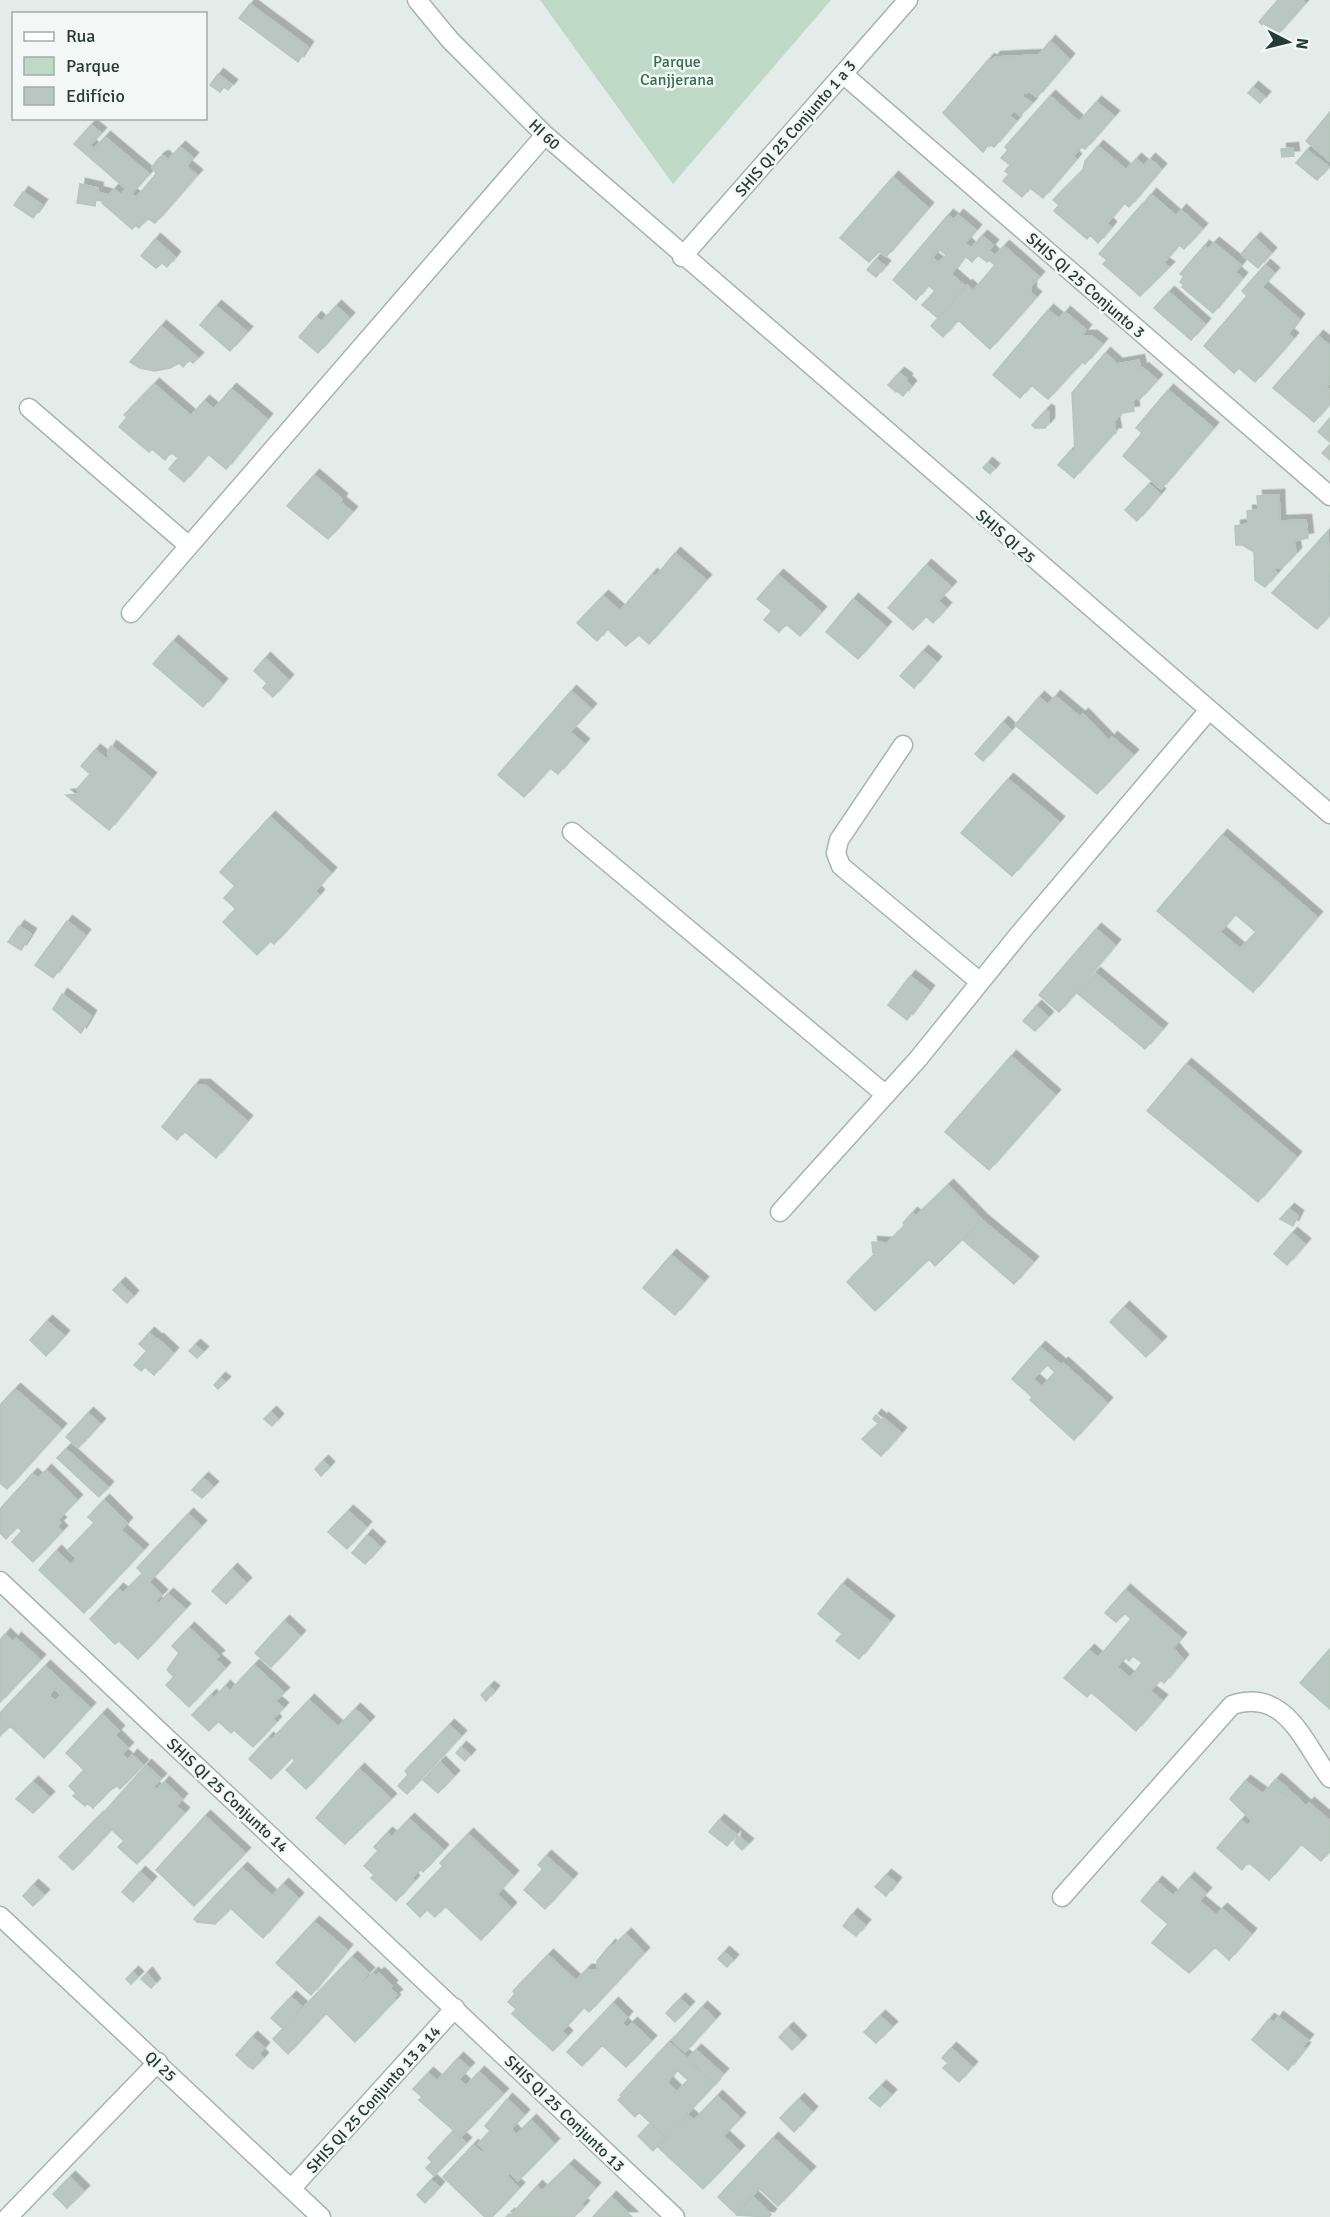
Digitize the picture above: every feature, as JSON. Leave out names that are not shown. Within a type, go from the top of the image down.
[{"type":"street","name":"HI 60","points":[[417,0],[450,40],[545,135],[682,256]]},
{"type":"street","name":"SHIS QI 25 Conjunto 1 a 3","points":[[682,256],[908,0]]},
{"type":"street","name":"SHIS QI 25 Conjunto 3","points":[[843,74],[1330,496]]},
{"type":"street","points":[[131,613],[545,135]]},
{"type":"street","name":"SHIS QI 25","points":[[682,256],[1330,814]]},
{"type":"street","points":[[29,408],[189,546]]},
{"type":"street","points":[[780,1212],[886,1095],[1209,710]]},
{"type":"street","points":[[903,745],[840,840],[836,853],[841,866],[980,982]]},
{"type":"street","points":[[572,832],[886,1095]]},
{"type":"street","name":"SHIS QI 25 Conjunto 14","points":[[0,1581],[455,2008]]},
{"type":"street","points":[[1062,1897],[1232,1705],[1246,1700],[1262,1700],[1275,1707],[1312,1746],[1330,1778]]},
{"type":"street","name":"QI 25","points":[[0,1916],[321,2217]]},
{"type":"street","name":"SHIS QI 25 Conjunto 13 a 14","points":[[291,2189],[455,2008]]},
{"type":"street","name":"SHIS QI 25 Conjunto 13","points":[[455,2008],[675,2217]]},
{"type":"street","points":[[8,2217],[158,2062]]},
{"type":"green space","name":"Parque Canjjerana","points":[[540,0],[831,0],[673,184]]},
{"type":"building","points":[[1278,0],[1302,0],[1305,3],[1276,36],[1259,22]]},
{"type":"building","points":[[250,4],[308,47],[298,62],[239,18]]},
{"type":"building","points":[[1050,41],[1069,59],[1037,97],[1030,92],[1023,93],[1023,97],[1032,103],[1020,116],[1014,110],[1009,116],[1016,121],[994,147],[989,144],[983,152],[943,113],[989,59],[992,61],[995,57],[1039,55]]},
{"type":"building","points":[[218,74],[232,85],[228,90],[224,87],[220,92],[210,85]]},
{"type":"building","points":[[1253,87],[1265,97],[1260,103],[1248,93]]},
{"type":"building","points":[[1050,96],[1079,122],[1096,102],[1114,116],[1085,149],[1081,147],[1073,156],[1076,159],[1043,198],[1030,188],[1022,197],[1003,181],[1009,174],[1005,171],[1010,165],[1001,158],[1008,150],[1005,147]]},
{"type":"building","points":[[1330,112],[1330,161],[1306,141]]},
{"type":"building","points":[[91,125],[101,133],[90,145],[94,149],[105,137],[149,174],[131,194],[136,198],[156,174],[152,167],[159,158],[163,156],[168,160],[180,147],[193,158],[186,166],[197,175],[155,223],[147,218],[139,228],[136,225],[132,229],[102,203],[104,201],[96,200],[95,206],[77,203],[80,184],[98,188],[97,192],[109,195],[114,189],[121,195],[126,189],[74,144]]},
{"type":"building","points":[[1098,146],[1126,170],[1136,159],[1144,166],[1150,159],[1161,169],[1129,207],[1124,203],[1107,223],[1111,227],[1098,243],[1090,235],[1087,239],[1054,211],[1059,205],[1053,200],[1083,170],[1085,161]]},
{"type":"building","points":[[1293,148],[1294,156],[1282,157],[1281,149]]},
{"type":"building","points":[[1307,150],[1329,167],[1317,180],[1296,163]]},
{"type":"building","points":[[893,177],[928,208],[886,257],[879,251],[869,262],[840,238]]},
{"type":"building","points":[[23,192],[42,205],[33,218],[14,205]]},
{"type":"building","points":[[1151,194],[1176,216],[1181,210],[1202,229],[1184,249],[1179,245],[1163,263],[1169,267],[1140,296],[1103,264],[1107,260],[1099,254],[1143,203],[1148,208],[1144,203]]},
{"type":"building","points":[[948,215],[954,220],[958,215],[976,230],[965,243],[971,248],[982,236],[993,245],[989,250],[994,255],[987,262],[978,255],[972,262],[965,256],[951,274],[966,287],[938,318],[922,305],[935,291],[928,285],[916,300],[893,280]],"holes":[[[939,249],[946,255],[939,263],[932,258]]]},
{"type":"building","points":[[1255,238],[1271,253],[1258,268],[1241,254]]},
{"type":"building","points":[[155,239],[175,257],[167,267],[162,263],[156,268],[141,256]]},
{"type":"building","points":[[1214,243],[1241,265],[1235,272],[1242,278],[1213,313],[1182,287],[1184,285],[1180,282],[1184,276],[1180,274],[1204,246],[1208,249]]},
{"type":"building","points":[[1004,246],[1039,277],[1031,286],[1031,293],[1036,297],[990,349],[958,320],[943,337],[931,326],[967,285],[973,291],[995,265],[990,261]]},
{"type":"building","points":[[876,259],[885,266],[876,277],[867,270]]},
{"type":"building","points":[[1265,265],[1274,273],[1262,287],[1299,319],[1288,334],[1293,338],[1278,356],[1271,352],[1277,357],[1255,382],[1239,368],[1234,373],[1204,346],[1247,296],[1242,291]]},
{"type":"building","points":[[1169,292],[1205,324],[1191,340],[1154,308]]},
{"type":"building","points":[[216,306],[247,332],[230,351],[200,325]]},
{"type":"building","points":[[336,306],[349,318],[318,353],[299,337],[316,317],[321,322]]},
{"type":"building","points":[[1048,310],[1059,319],[1065,312],[1086,330],[1081,336],[1092,336],[1102,344],[1085,364],[1082,362],[1048,399],[1031,385],[1020,398],[993,375]]},
{"type":"building","points":[[161,326],[198,358],[193,363],[189,360],[183,367],[179,363],[170,368],[155,371],[140,368],[130,362]]},
{"type":"building","points":[[1318,336],[1330,346],[1330,383],[1326,387],[1330,390],[1330,403],[1314,422],[1273,388]]},
{"type":"building","points":[[1105,353],[1117,364],[1139,360],[1141,370],[1143,368],[1157,380],[1139,400],[1136,397],[1133,401],[1134,411],[1121,413],[1114,422],[1116,433],[1110,433],[1112,435],[1074,478],[1058,465],[1071,450],[1075,453],[1072,393]]},
{"type":"building","points":[[899,373],[907,379],[896,392],[888,385]]},
{"type":"building","points":[[906,381],[911,386],[903,396],[897,391]]},
{"type":"building","points":[[154,384],[191,416],[204,401],[214,409],[231,389],[267,419],[226,469],[208,454],[184,482],[169,469],[178,458],[171,452],[165,460],[152,449],[149,452],[119,427],[127,417],[124,415]]},
{"type":"building","points":[[1168,390],[1213,428],[1161,489],[1123,456],[1142,433],[1136,428]]},
{"type":"building","points":[[1046,410],[1049,412],[1049,423],[1045,428],[1035,428],[1032,425]]},
{"type":"building","points":[[1330,418],[1330,442],[1318,432]]},
{"type":"building","points":[[1330,445],[1330,460],[1322,453]]},
{"type":"building","points":[[987,463],[994,469],[990,474],[983,468]]},
{"type":"building","points":[[314,475],[342,499],[340,502],[352,512],[328,539],[287,506]]},
{"type":"building","points":[[1149,484],[1160,494],[1137,521],[1125,510]]},
{"type":"building","points":[[1279,495],[1280,521],[1306,520],[1308,538],[1294,541],[1296,553],[1283,567],[1271,569],[1277,573],[1265,587],[1255,580],[1254,552],[1243,545],[1236,545],[1235,526],[1248,524],[1247,511],[1258,510],[1257,496]]},
{"type":"building","points":[[1328,531],[1330,614],[1317,629],[1272,593]]},
{"type":"building","points":[[675,553],[706,580],[649,644],[639,635],[626,646],[607,629],[597,641],[577,623],[603,596],[620,611],[652,574],[655,577]]},
{"type":"building","points":[[926,565],[951,587],[938,601],[946,608],[933,623],[926,616],[913,630],[888,608]]},
{"type":"building","points":[[778,575],[821,612],[800,636],[786,624],[779,632],[764,620],[772,611],[757,599]]},
{"type":"building","points":[[853,599],[886,627],[858,659],[826,632]]},
{"type":"building","points":[[173,641],[222,684],[203,707],[153,664]]},
{"type":"building","points":[[923,651],[936,662],[914,688],[900,676]]},
{"type":"building","points":[[265,658],[288,680],[273,697],[263,688],[267,683],[254,671]]},
{"type":"building","points":[[571,691],[591,709],[570,732],[584,744],[558,774],[550,768],[524,797],[498,775]]},
{"type":"building","points":[[1055,696],[1080,717],[1083,714],[1109,741],[1112,737],[1133,755],[1097,794],[1015,725],[1039,697],[1048,705]]},
{"type":"building","points":[[1003,722],[1011,730],[983,761],[975,754]]},
{"type":"building","points":[[111,746],[151,778],[109,830],[66,795],[80,794],[77,789],[90,774],[81,766],[95,750],[109,761],[108,751]]},
{"type":"building","points":[[1008,779],[1059,822],[1012,876],[961,833]]},
{"type":"building","points":[[270,817],[331,873],[315,891],[319,895],[274,944],[270,941],[257,955],[223,922],[236,909],[224,898],[235,886],[220,872]]},
{"type":"building","points":[[1222,835],[1317,917],[1253,992],[1157,911]],"holes":[[[1235,914],[1256,932],[1240,949],[1220,932]]]},
{"type":"building","points":[[67,921],[85,935],[53,978],[35,965]]},
{"type":"building","points":[[19,926],[31,934],[21,950],[8,942]]},
{"type":"building","points":[[1096,929],[1115,945],[1059,1012],[1039,995]]},
{"type":"building","points":[[1095,973],[1162,1029],[1145,1049],[1077,993]]},
{"type":"building","points":[[910,976],[929,991],[907,1020],[888,1005]]},
{"type":"building","points":[[62,994],[91,1016],[81,1033],[53,1009]]},
{"type":"building","points":[[1036,1006],[1048,1017],[1035,1031],[1023,1021]]},
{"type":"building","points":[[1011,1056],[1055,1095],[989,1170],[945,1132]]},
{"type":"building","points":[[1186,1064],[1296,1157],[1258,1202],[1147,1111]]},
{"type":"building","points":[[195,1085],[205,1085],[247,1121],[216,1158],[184,1131],[177,1140],[162,1127]]},
{"type":"building","points":[[948,1185],[982,1220],[935,1266],[929,1259],[875,1311],[847,1282],[876,1253],[873,1253],[872,1242],[887,1243],[905,1225],[903,1223],[912,1213],[916,1216]]},
{"type":"building","points":[[1289,1209],[1298,1216],[1293,1226],[1280,1219]]},
{"type":"building","points":[[982,1220],[1033,1262],[1014,1284],[963,1240]]},
{"type":"building","points":[[1292,1233],[1305,1244],[1287,1265],[1274,1254]]},
{"type":"building","points":[[671,1255],[703,1282],[675,1315],[643,1288]]},
{"type":"building","points":[[120,1283],[133,1296],[127,1303],[113,1290]]},
{"type":"building","points":[[1124,1307],[1161,1342],[1146,1357],[1110,1322]]},
{"type":"building","points":[[47,1321],[64,1336],[46,1356],[30,1340]]},
{"type":"building","points":[[149,1333],[157,1340],[147,1351],[139,1344]]},
{"type":"building","points":[[158,1339],[173,1353],[154,1375],[145,1367],[141,1371],[134,1365]]},
{"type":"building","points":[[195,1345],[203,1352],[197,1358],[189,1351]]},
{"type":"building","points":[[1040,1347],[1061,1365],[1063,1363],[1107,1403],[1074,1440],[1030,1400],[1032,1397],[1012,1379]],"holes":[[[1047,1365],[1055,1372],[1042,1387],[1033,1379]]]},
{"type":"building","points":[[220,1378],[225,1382],[218,1389],[214,1385]]},
{"type":"building","points":[[15,1389],[61,1429],[7,1489],[0,1483],[0,1405]]},
{"type":"building","points":[[271,1412],[278,1419],[272,1426],[264,1419]]},
{"type":"building","points":[[88,1413],[100,1424],[78,1448],[66,1437]]},
{"type":"building","points":[[876,1415],[901,1433],[881,1456],[862,1439],[879,1424],[873,1419]]},
{"type":"building","points":[[66,1449],[108,1487],[99,1497],[57,1458]]},
{"type":"building","points":[[323,1461],[329,1467],[321,1476],[315,1469]]},
{"type":"building","points":[[46,1470],[77,1500],[58,1520],[61,1523],[57,1526],[62,1531],[33,1562],[12,1542],[22,1531],[17,1527],[6,1539],[0,1533],[0,1509],[32,1474],[38,1479]]},
{"type":"building","points":[[203,1478],[213,1487],[202,1498],[192,1490]]},
{"type":"building","points":[[104,1500],[127,1523],[121,1530],[143,1550],[84,1613],[39,1570],[56,1551],[71,1565],[77,1558],[68,1550],[94,1523],[88,1517]]},
{"type":"building","points":[[348,1511],[366,1527],[347,1549],[328,1532]]},
{"type":"building","points":[[188,1514],[201,1526],[150,1581],[137,1568]]},
{"type":"building","points":[[367,1535],[380,1547],[365,1564],[352,1553]]},
{"type":"building","points":[[232,1569],[246,1583],[226,1604],[212,1591]]},
{"type":"building","points":[[141,1575],[162,1595],[155,1602],[158,1604],[168,1594],[185,1609],[138,1659],[119,1641],[115,1644],[90,1619],[118,1589],[123,1593]]},
{"type":"building","points":[[842,1584],[889,1621],[859,1659],[836,1641],[842,1634],[818,1614]]},
{"type":"building","points":[[1125,1590],[1181,1638],[1173,1648],[1183,1660],[1164,1683],[1160,1680],[1150,1691],[1162,1700],[1136,1731],[1091,1692],[1087,1697],[1064,1678],[1089,1650],[1098,1658],[1131,1619],[1125,1613],[1116,1622],[1105,1613]],"holes":[[[1133,1656],[1142,1663],[1130,1678],[1117,1667],[1125,1657],[1129,1661]]]},
{"type":"building","points":[[284,1621],[300,1636],[271,1667],[255,1653]]},
{"type":"building","points":[[189,1628],[219,1656],[215,1659],[225,1668],[189,1707],[166,1685],[174,1677],[167,1670],[179,1653],[172,1646]]},
{"type":"building","points":[[5,1634],[13,1642],[16,1638],[40,1660],[0,1702],[0,1640]]},
{"type":"building","points":[[1330,1649],[1330,1709],[1300,1683]]},
{"type":"building","points":[[254,1665],[284,1693],[275,1701],[283,1708],[273,1719],[276,1722],[253,1747],[234,1730],[231,1733],[218,1721],[209,1731],[192,1715],[211,1695],[214,1698],[225,1686],[230,1691]]},
{"type":"building","points":[[45,1666],[90,1708],[44,1758],[10,1726],[0,1736],[0,1713]],"holes":[[[55,1688],[61,1695],[55,1701],[49,1695]]]},
{"type":"building","points":[[489,1687],[494,1691],[486,1701],[481,1695]]},
{"type":"building","points":[[309,1700],[338,1727],[355,1709],[369,1722],[306,1789],[286,1770],[295,1761],[292,1758],[294,1755],[271,1779],[249,1759],[268,1738],[271,1740]]},
{"type":"building","points":[[102,1714],[119,1731],[115,1735],[128,1748],[122,1754],[128,1760],[132,1755],[143,1765],[120,1789],[117,1786],[110,1790],[93,1808],[87,1803],[85,1806],[73,1796],[76,1793],[69,1786],[84,1770],[66,1753]]},
{"type":"building","points":[[449,1725],[461,1736],[407,1794],[398,1786],[408,1775],[405,1771]]},
{"type":"building","points":[[461,1747],[470,1755],[465,1761],[456,1753]]},
{"type":"building","points":[[440,1762],[454,1776],[438,1793],[423,1780]]},
{"type":"building","points":[[146,1765],[161,1779],[153,1787],[157,1790],[164,1782],[182,1799],[176,1806],[184,1813],[137,1864],[118,1847],[124,1841],[99,1818]]},
{"type":"building","points":[[359,1769],[391,1799],[345,1844],[316,1818]]},
{"type":"building","points":[[1276,1779],[1280,1782],[1275,1787],[1287,1796],[1291,1792],[1306,1806],[1309,1803],[1330,1821],[1330,1851],[1321,1861],[1301,1844],[1269,1880],[1248,1862],[1242,1870],[1217,1848],[1241,1820],[1248,1826],[1252,1821],[1230,1799],[1245,1781],[1263,1794]]},
{"type":"building","points":[[33,1782],[49,1797],[33,1813],[16,1799]]},
{"type":"building","points":[[1280,1782],[1291,1792],[1287,1796],[1275,1787]]},
{"type":"building","points":[[205,1816],[245,1853],[194,1906],[156,1870]]},
{"type":"building","points":[[98,1817],[111,1830],[73,1870],[59,1857]]},
{"type":"building","points":[[409,1819],[443,1850],[423,1872],[420,1869],[412,1878],[414,1881],[396,1901],[371,1878],[374,1875],[364,1866],[378,1851],[374,1847],[387,1833],[392,1837]]},
{"type":"building","points":[[719,1820],[736,1834],[727,1846],[709,1832]]},
{"type":"building","points":[[468,1834],[513,1876],[497,1894],[511,1908],[481,1940],[445,1906],[435,1917],[427,1910],[420,1917],[407,1904],[443,1866],[440,1863]]},
{"type":"building","points":[[737,1835],[748,1844],[742,1850],[735,1843]]},
{"type":"building","points":[[546,1856],[572,1879],[545,1909],[524,1890],[543,1869],[538,1865]]},
{"type":"building","points":[[242,1868],[272,1896],[283,1884],[298,1898],[263,1938],[216,1895]]},
{"type":"building","points":[[140,1872],[151,1882],[133,1902],[122,1892]]},
{"type":"building","points":[[886,1875],[896,1883],[886,1896],[875,1887]]},
{"type":"building","points":[[1189,1878],[1206,1893],[1199,1901],[1216,1915],[1222,1909],[1251,1934],[1229,1960],[1215,1947],[1189,1973],[1152,1943],[1168,1924],[1141,1901],[1157,1882],[1173,1896]]},
{"type":"building","points":[[33,1885],[44,1895],[33,1906],[23,1896]]},
{"type":"building","points":[[215,1896],[229,1910],[215,1924],[197,1922],[194,1919]]},
{"type":"building","points":[[852,1914],[865,1925],[856,1936],[843,1926]]},
{"type":"building","points":[[314,1922],[347,1950],[311,1995],[276,1963]]},
{"type":"building","points":[[626,1934],[644,1953],[589,2012],[584,2007],[562,2031],[567,2036],[553,2051],[512,2014],[516,2009],[508,2002],[515,1994],[513,1991],[548,1955],[576,1981],[586,1970],[597,1970],[597,1961],[610,1945],[612,1947]]},
{"type":"building","points":[[724,1952],[733,1960],[727,1967],[718,1959]]},
{"type":"building","points":[[352,1957],[369,1973],[363,1979],[365,1981],[373,1973],[376,1976],[379,1973],[392,1986],[390,1988],[397,1995],[393,1998],[395,2000],[355,2042],[326,2013],[288,2054],[273,2039]]},
{"type":"building","points":[[133,1972],[138,1977],[131,1984],[126,1979]]},
{"type":"building","points":[[147,1973],[155,1984],[151,1988],[141,1979]]},
{"type":"building","points":[[291,1997],[302,2007],[282,2028],[271,2018]]},
{"type":"building","points":[[680,1999],[689,2007],[675,2022],[666,2013]]},
{"type":"building","points":[[613,2003],[627,2017],[622,2023],[627,2028],[632,2023],[651,2041],[626,2067],[602,2045],[582,2066],[567,2052]]},
{"type":"building","points":[[702,2007],[715,2019],[685,2052],[672,2040]]},
{"type":"building","points":[[880,2016],[892,2027],[876,2043],[864,2032]]},
{"type":"building","points":[[1278,2017],[1308,2040],[1302,2047],[1305,2048],[1288,2070],[1252,2040],[1269,2019],[1274,2023]]},
{"type":"building","points":[[788,2028],[801,2041],[792,2050],[779,2037]]},
{"type":"building","points":[[252,2037],[264,2048],[248,2066],[236,2055]]},
{"type":"building","points":[[669,2042],[715,2084],[665,2137],[639,2112],[635,2117],[618,2100],[622,2096],[620,2095]],"holes":[[[677,2070],[688,2080],[677,2092],[667,2082]]]},
{"type":"building","points":[[951,2048],[972,2067],[959,2082],[943,2068],[948,2063],[942,2058]]},
{"type":"building","points":[[696,2050],[723,2074],[714,2084],[687,2059]]},
{"type":"building","points":[[259,2054],[263,2058],[253,2069],[248,2066]]},
{"type":"building","points":[[458,2058],[469,2068],[459,2079],[466,2086],[479,2072],[503,2094],[461,2137],[419,2100],[422,2097],[413,2089],[428,2073],[437,2081]]},
{"type":"building","points":[[881,2086],[891,2095],[880,2107],[869,2098]]},
{"type":"building","points":[[717,2096],[740,2118],[723,2136],[739,2151],[703,2189],[658,2147],[688,2115],[694,2120]]},
{"type":"building","points":[[507,2099],[524,2115],[511,2129],[516,2135],[531,2120],[554,2144],[518,2181],[510,2173],[507,2176],[519,2188],[492,2217],[485,2217],[443,2177],[473,2145],[482,2153],[485,2151],[478,2144],[490,2131],[485,2126]]},
{"type":"building","points":[[799,2099],[812,2112],[794,2132],[780,2118]]},
{"type":"building","points":[[651,2123],[665,2137],[653,2151],[638,2136]]},
{"type":"building","points":[[453,2131],[466,2143],[434,2176],[426,2168],[432,2162],[428,2158]]},
{"type":"building","points":[[773,2138],[810,2172],[778,2206],[759,2188],[736,2214],[718,2197]]},
{"type":"building","points":[[569,2165],[595,2188],[581,2204],[584,2206],[574,2217],[506,2217],[511,2215],[537,2186],[542,2191]]},
{"type":"building","points":[[70,2177],[84,2191],[67,2208],[53,2194]]},
{"type":"building","points":[[431,2180],[439,2187],[425,2203],[417,2195]]},
{"type":"building","points":[[611,2197],[632,2217],[593,2217]]},
{"type":"building","points":[[753,2197],[771,2214],[769,2217],[737,2215]]}]
